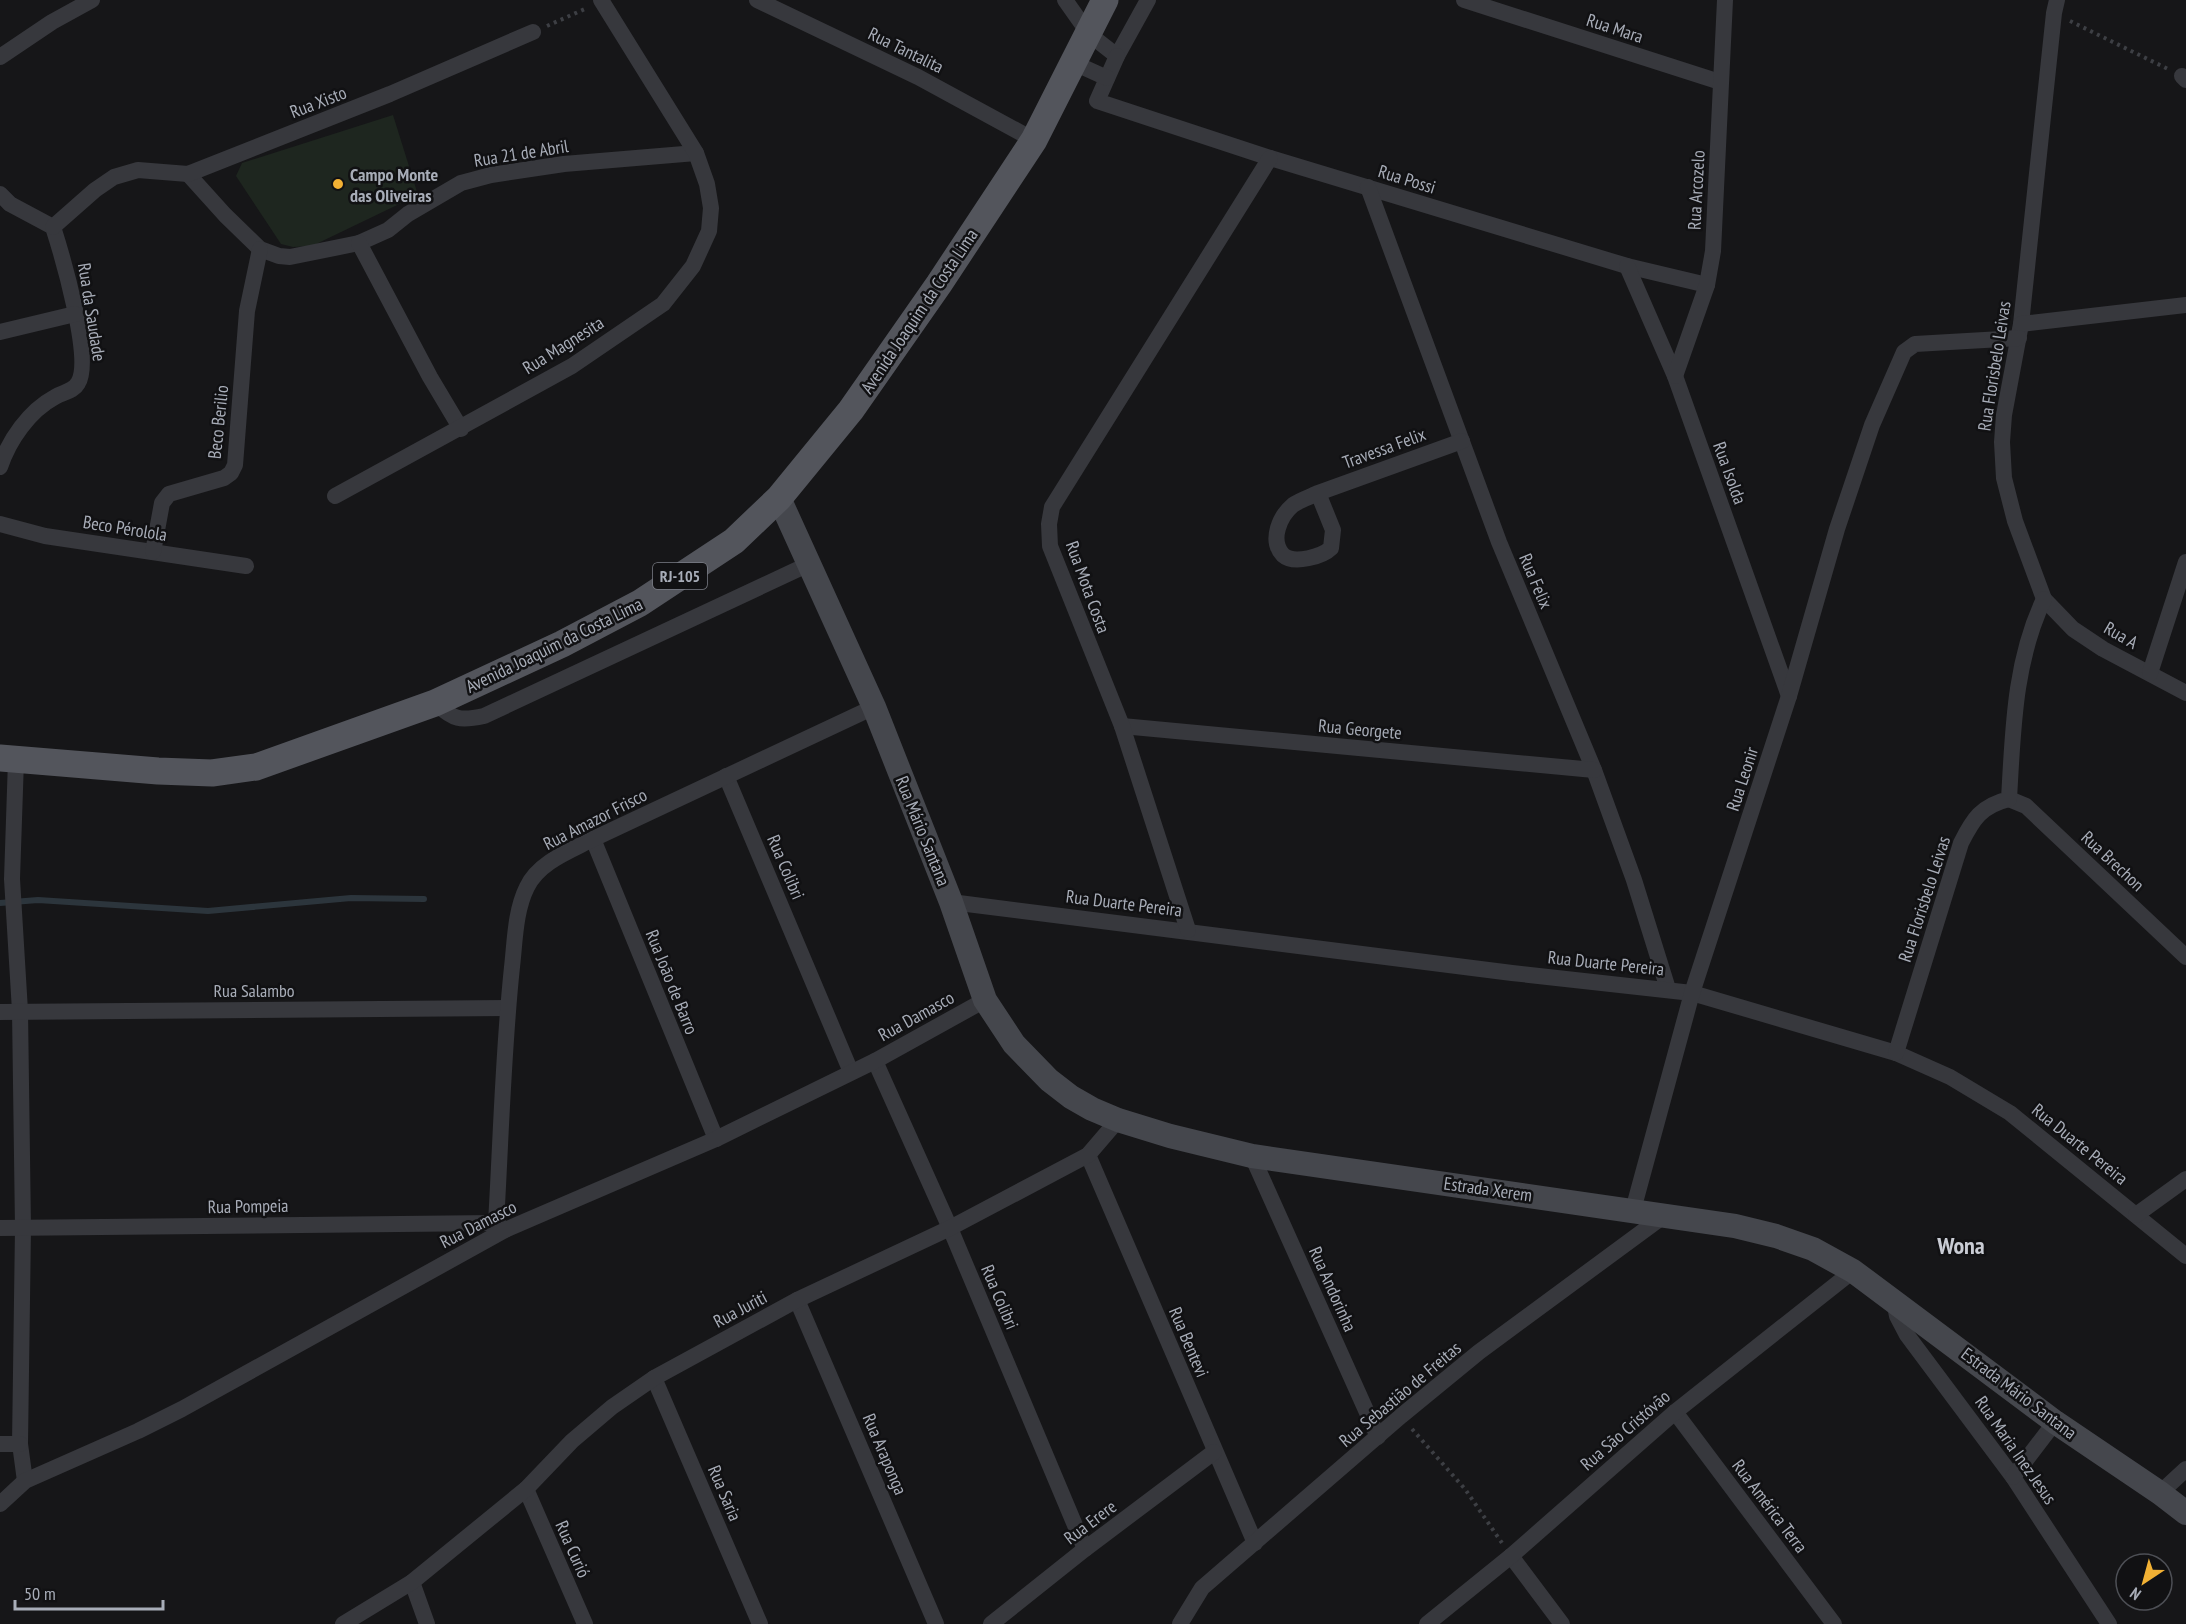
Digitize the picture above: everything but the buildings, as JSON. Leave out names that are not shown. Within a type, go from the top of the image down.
[{"type":"main road","name":"Avenida Joaquim da Costa Lima","points":[[8,759],[212,773],[256,767],[435,703],[562,644],[640,603],[734,541],[779,498],[851,410],[939,284],[1034,140],[1105,0]]},
{"type":"street","points":[[0,57],[51,22],[92,0]]},
{"type":"street","name":"Rua Tantalita","points":[[757,0],[918,77],[1034,140]]},
{"type":"street","points":[[1065,0],[1089,34],[1117,56]]},
{"type":"street","points":[[1074,63],[1107,78],[1148,0]]},
{"type":"street","name":"Rua Mara","points":[[1464,0],[1720,82]]},
{"type":"street","name":"Rua Arcozelo","points":[[1675,376],[1707,285],[1713,250],[1725,0]]},
{"type":"street","name":"Rua Magnesita","points":[[335,496],[461,429],[572,366],[663,304],[693,266],[709,231],[711,208],[707,184],[696,153],[601,1]]},
{"type":"street","name":"Rua Florisbelo Leivas","points":[[2044,599],[2014,521],[2004,478],[2002,442],[2004,415],[2020,331],[2056,7]]},
{"type":"street","name":"Rua Xisto","points":[[53,227],[95,190],[114,177],[138,170],[188,174],[390,94],[533,32]]},
{"type":"street","name":"Rua Possi","points":[[1107,78],[1097,101],[1270,158],[1627,266],[1707,285]]},
{"type":"street","name":"Rua 21 de Abril","points":[[188,174],[260,249],[279,256],[290,257],[359,243],[388,230],[408,214],[461,183],[491,175],[564,164],[696,153]]},
{"type":"street","name":"Rua Mota Costa","points":[[1188,930],[1122,726],[1050,546],[1049,524],[1052,507],[1270,158]]},
{"type":"street","name":"Rua Felix","points":[[1368,187],[1499,542],[1594,770],[1634,880],[1668,989]]},
{"type":"street","points":[[3,202],[53,227]]},
{"type":"street","name":"Rua da Saudade","points":[[0,467],[5,450],[32,414],[55,396],[72,389],[78,383],[82,373],[82,353],[75,314],[62,254],[53,227]]},
{"type":"street","points":[[359,243],[430,378],[461,429]]},
{"type":"street","name":"Beco Berilio","points":[[153,552],[165,497],[224,478],[231,473],[235,465],[247,311],[260,249]]},
{"type":"street","name":"Rua Isolda","points":[[1627,266],[1675,376],[1789,696]]},
{"type":"street","points":[[2020,331],[2186,305]]},
{"type":"street","points":[[0,332],[75,314]]},
{"type":"street","name":"Rua Leonir","points":[[1633,1210],[1692,993],[1789,696],[1838,529],[1872,425],[1898,364],[1904,352],[1915,344],[2020,331]]},
{"type":"street","name":"Travessa Felix","points":[[1318,493],[1462,441]]},
{"type":"street","name":"Rua Mário Santana","points":[[779,498],[874,707],[951,902],[985,1000],[1014,1044],[1049,1080],[1078,1101],[1118,1120]]},
{"type":"street","name":"Beco Pérolola","points":[[0,524],[45,536],[246,566]]},
{"type":"street","points":[[2150,674],[2186,562]]},
{"type":"street","points":[[435,703],[449,716],[464,720],[484,716],[809,564]]},
{"type":"street","points":[[2009,799],[2015,710],[2023,659],[2032,625],[2044,599]]},
{"type":"street","name":"Rua A","points":[[2044,599],[2073,629],[2103,649],[2186,693]]},
{"type":"street","name":"Rua Amazor Frisco","points":[[500,1227],[508,1008],[518,914],[527,887],[536,874],[548,863],[593,839],[874,707]]},
{"type":"street","name":"Rua Georgete","points":[[1122,726],[1594,770]]},
{"type":"street","points":[[8,759],[20,1011],[23,1228],[20,1444],[25,1481]]},
{"type":"street","name":"Rua Colibri","points":[[726,776],[851,1072]]},
{"type":"street","name":"Rua Florisbelo Leivas","points":[[1896,1053],[1961,843],[1974,818],[1994,803],[2009,799]]},
{"type":"street","name":"Rua Brechon","points":[[2009,799],[2026,806],[2186,957]]},
{"type":"street","name":"Rua Joāo de Barro","points":[[593,839],[716,1139]]},
{"type":"street","name":"Rua Duarte Pereira","points":[[951,902],[1188,930],[1512,973],[1692,993],[1896,1053],[1950,1077],[2010,1113],[2186,1256]]},
{"type":"street","name":"Rua Damasco","points":[[0,1504],[25,1481],[182,1409],[500,1227],[716,1139],[875,1061],[985,1000]]},
{"type":"street","name":"Rua Salambo","points":[[0,1012],[508,1008]]},
{"type":"street","name":"Rua Colibri","points":[[875,1061],[950,1228],[1085,1549]]},
{"type":"street","name":"Estrada Xerem","points":[[1118,1120],[1170,1136],[1252,1156],[1735,1226],[1776,1236],[1813,1249],[1853,1271]]},
{"type":"street","name":"Rua Juriti","points":[[412,1582],[526,1489],[572,1441],[612,1407],[654,1378],[797,1300],[950,1228],[1088,1155],[1118,1120]]},
{"type":"street","name":"Rua Bentevi","points":[[1088,1155],[1255,1543]]},
{"type":"street","name":"Rua Andorinha","points":[[1252,1156],[1378,1437]]},
{"type":"street","points":[[2136,1215],[2186,1179]]},
{"type":"street","name":"Rua Sebastião de Freitas","points":[[1180,1624],[1202,1588],[1401,1416],[1479,1352],[1665,1215]]},
{"type":"street","name":"Rua Pompeia","points":[[0,1228],[500,1227]]},
{"type":"street","name":"Estrada Mário Santana","points":[[1853,1271],[1894,1299],[2055,1422],[2186,1513]]},
{"type":"street","name":"Rua São Cristóvão","points":[[1427,1624],[1510,1556],[1675,1412],[1853,1271]]},
{"type":"street","name":"Rua Maria Inez Jesus","points":[[1894,1299],[1897,1316],[1907,1335],[2013,1478],[2109,1624]]},
{"type":"street","name":"Rua Araponga","points":[[797,1300],[936,1624]]},
{"type":"street","name":"Rua Saria","points":[[654,1378],[760,1624]]},
{"type":"street","name":"Rua América Terra","points":[[1675,1412],[1834,1624]]},
{"type":"street","points":[[2013,1478],[2055,1422]]},
{"type":"street","points":[[0,1444],[20,1444]]},
{"type":"street","name":"Rua Erere","points":[[991,1624],[1085,1549],[1214,1452]]},
{"type":"street","points":[[2160,1493],[2186,1469]]},
{"type":"street","name":"Rua Curió","points":[[526,1489],[585,1624]]},
{"type":"street","points":[[1510,1556],[1562,1624]]},
{"type":"street","points":[[343,1624],[412,1582],[427,1624]]},
{"type":"path","points":[[533,32],[601,1]]},
{"type":"path","points":[[2056,7],[2184,78]]},
{"type":"path","points":[[1401,1416],[1466,1489],[1510,1556]]},
{"type":"shaded area","points":[[393,115],[418,195],[312,246],[293,247],[281,244],[236,176],[242,163]]},
{"type":"waterway","points":[[0,903],[38,900],[208,911],[351,898],[424,899]]},
{"type":"place","name":"Campo Monte das Oliveiras","points":[[338,184]]},
{"type":"district","name":"Wona","points":[[1961,1245]]}]
